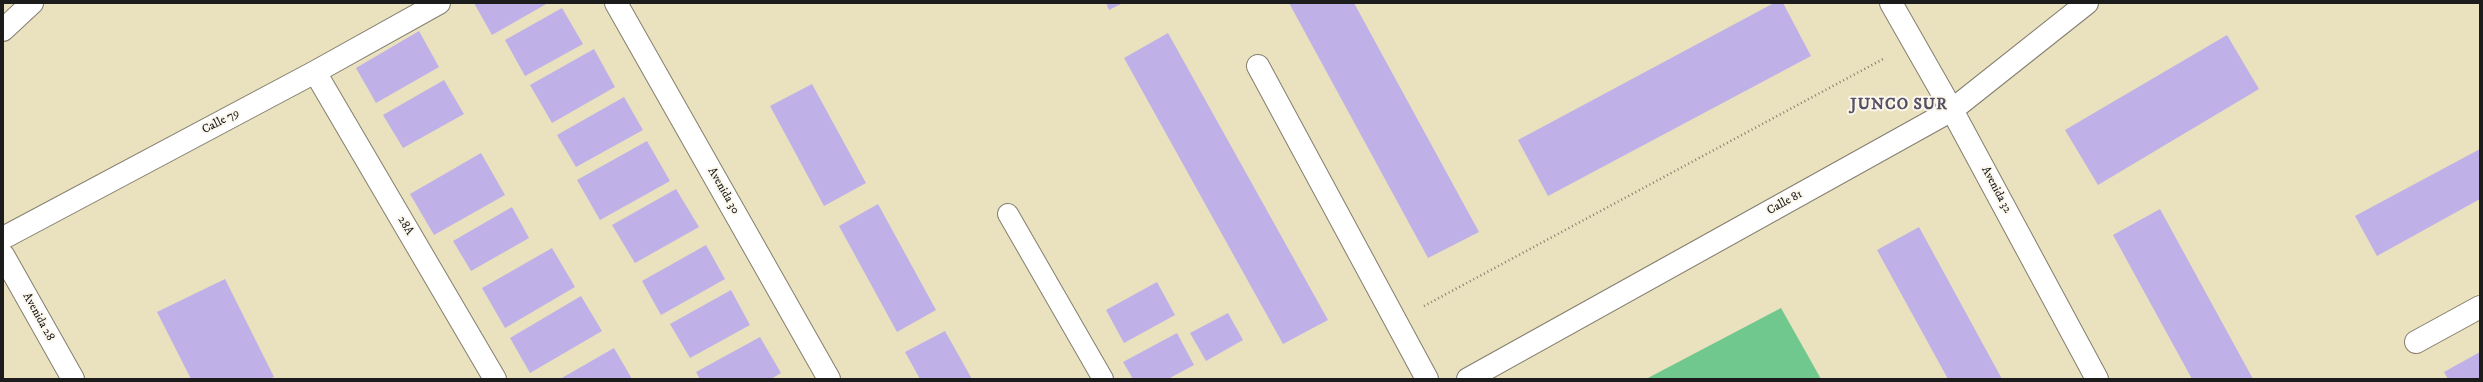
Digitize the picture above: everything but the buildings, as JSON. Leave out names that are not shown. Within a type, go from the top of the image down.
[{"type":"street","points":[[3,30],[32,3]]},
{"type":"street","name":"Calle 79","points":[[3,238],[315,72],[439,3]]},
{"type":"street","name":"Avenida 30","points":[[616,3],[829,379]]},
{"type":"street","name":"Avenida 32","points":[[1891,3],[1952,110],[2098,379]]},
{"type":"street","name":"Calle 81","points":[[1468,379],[1952,110],[2087,3]]},
{"type":"street","points":[[1258,66],[1427,379]]},
{"type":"street","name":"28A","points":[[315,72],[495,379]]},
{"type":"street","name":"Avenida 28","points":[[3,255],[73,379]]},
{"type":"street","points":[[2416,342],[2480,307]]},
{"type":"lane","points":[[1008,214],[1103,379]]},
{"type":"path","points":[[1396,321],[1914,43]]},
{"type":"green space","points":[[1781,308],[1821,379],[1646,379]]},
{"type":"district","name":"JUNCO SUR","points":[[1899,106]]}]
